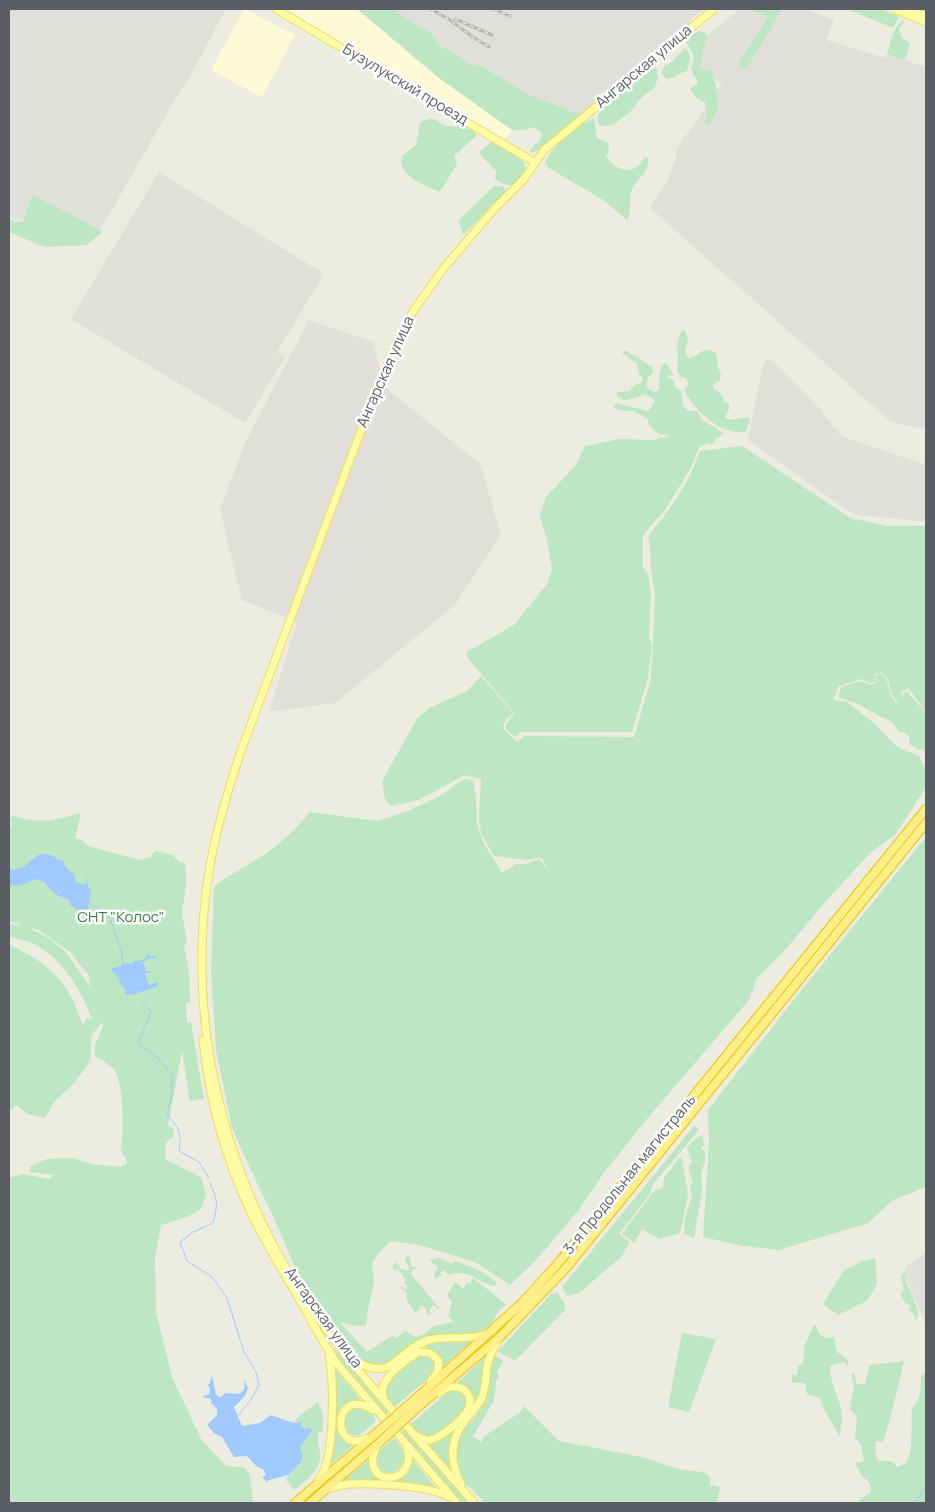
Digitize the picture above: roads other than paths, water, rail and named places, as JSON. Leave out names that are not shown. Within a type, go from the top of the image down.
[{"type":"highway","name":"3-я Продольная магистраль","points":[[310,1503],[379,1443],[415,1405],[522,1303],[576,1242],[926,809]]},
{"type":"highway","name":"3-я Продольная магистраль","points":[[295,1503],[373,1436],[500,1337],[584,1248],[926,823]]},
{"type":"main road","name":"Бузулукский проезд","points":[[276,9],[534,162]]},
{"type":"main road","name":"Ангарская улица","points":[[474,1503],[337,1343],[283,1264],[251,1200],[225,1128],[212,1066],[203,978],[203,927],[211,862],[226,796],[241,751],[357,439],[400,335],[414,310],[443,269],[495,208],[524,179],[534,162],[548,146],[714,9]]},
{"type":"main road","points":[[894,9],[926,22]]},
{"type":"main road","points":[[907,9],[926,16]]},
{"type":"main road","name":"Ангарская улица","points":[[241,751],[228,779],[220,804],[207,862],[202,900],[199,977],[204,1054],[218,1121],[244,1197],[270,1250],[328,1350],[379,1414],[456,1503]]},
{"type":"main road","points":[[313,1486],[325,1470],[330,1446],[332,1376],[327,1346],[329,1342],[337,1343],[353,1359],[366,1366],[378,1369],[390,1366],[415,1347],[428,1340],[477,1337],[492,1332]]},
{"type":"main road","points":[[465,1493],[453,1466],[452,1447],[460,1426],[473,1411],[483,1395],[488,1364],[500,1337]]},
{"type":"main road","points":[[387,1403],[382,1389],[386,1380],[417,1353],[426,1351],[436,1358],[439,1367],[432,1382],[415,1405]]},
{"type":"main road","points":[[414,1434],[427,1440],[440,1436],[464,1415],[470,1405],[469,1397],[464,1389],[456,1386],[450,1387],[415,1405]]},
{"type":"main road","points":[[373,1436],[361,1441],[348,1438],[341,1429],[341,1418],[347,1408],[356,1404],[367,1406],[379,1414]]},
{"type":"main road","points":[[379,1443],[372,1458],[372,1467],[379,1475],[390,1478],[399,1475],[405,1469],[409,1459],[406,1445]]},
{"type":"main road","points":[[320,1494],[325,1490],[342,1485],[376,1484],[436,1491],[448,1496],[456,1503]]},
{"type":"water","points":[[40,854],[51,855],[60,861],[63,860],[66,868],[74,874],[76,882],[83,885],[86,884],[87,875],[88,888],[91,889],[90,900],[83,917],[81,912],[70,905],[69,900],[57,895],[46,883],[35,879],[9,887],[9,868],[22,868]]},
{"type":"water","points":[[150,953],[150,957],[155,956],[156,958],[148,959],[143,963],[146,971],[152,972],[145,975],[149,985],[157,982],[158,986],[132,995],[125,994],[125,989],[120,984],[119,978],[112,971],[112,968],[143,960]]},
{"type":"water","points":[[212,1375],[216,1395],[221,1397],[225,1393],[240,1394],[245,1388],[244,1379],[248,1388],[245,1396],[234,1407],[242,1426],[260,1423],[271,1415],[294,1423],[301,1422],[301,1426],[305,1429],[310,1428],[312,1431],[300,1448],[303,1456],[301,1462],[289,1475],[267,1482],[262,1477],[266,1475],[263,1469],[257,1467],[247,1456],[234,1457],[222,1437],[215,1434],[207,1425],[217,1415],[217,1409],[211,1403],[211,1399],[202,1397],[209,1394],[210,1388],[207,1385],[210,1383]]},
{"type":"waterway","points":[[88,903],[102,910],[110,919],[121,950],[123,965]]},
{"type":"waterway","points":[[142,1001],[151,1012],[138,1043],[158,1058],[172,1075],[172,1095],[167,1114],[179,1131],[179,1151],[199,1162],[209,1178]]},
{"type":"waterway","points":[[210,1183],[215,1194],[216,1203],[213,1223],[193,1232],[180,1242],[187,1261],[212,1277],[227,1298],[244,1352],[256,1372],[259,1385],[238,1416]]},
{"type":"waterway","points":[[914,1503],[926,1488]]},
{"type":"railway","points":[[431,9],[489,47]]},
{"type":"railway","points":[[494,9],[510,16]]},
{"type":"railway","points":[[455,19],[492,35]]},
{"type":"park label","name":"СНТ \"Колос\"","points":[[121,918]]}]
